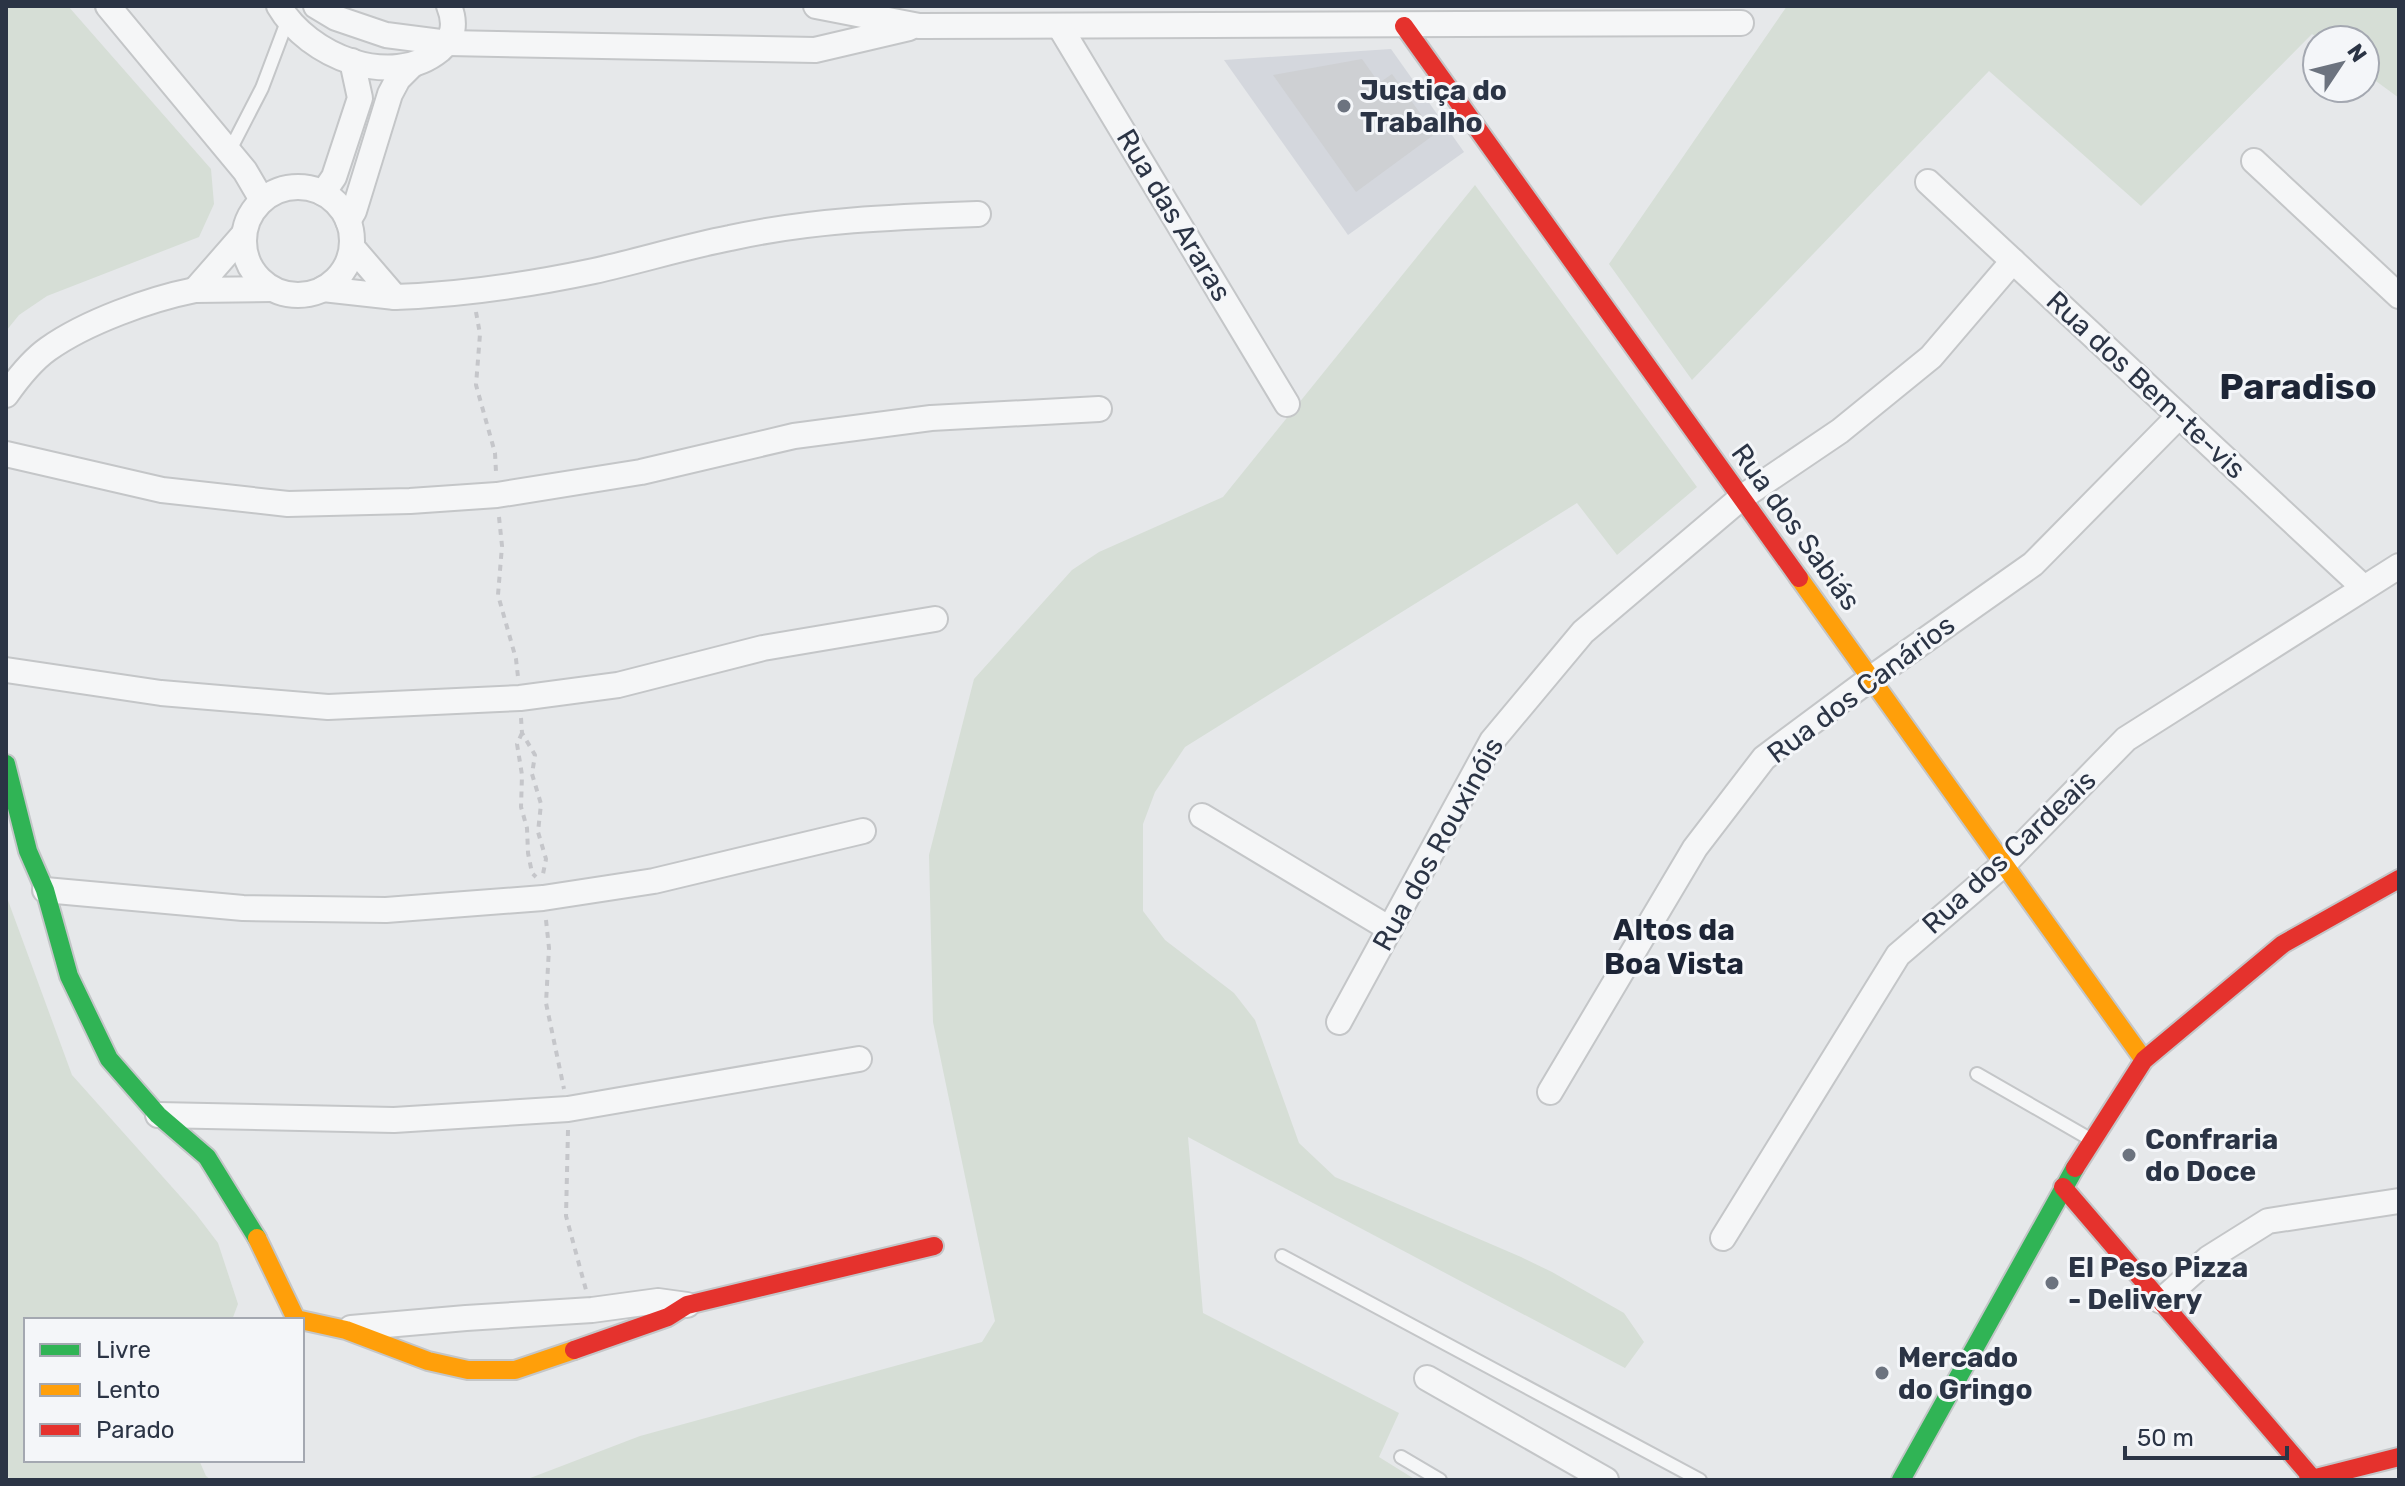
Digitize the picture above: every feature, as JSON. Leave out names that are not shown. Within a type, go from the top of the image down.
[{"type":"street","points":[[108,6],[229,152],[252,181],[262,200]]},
{"type":"street","points":[[316,6],[336,18],[386,35],[448,43],[815,50],[919,26]]},
{"type":"street","points":[[283,12],[319,46],[352,61],[372,66],[411,66],[428,59],[448,43],[454,25],[449,6]]},
{"type":"street","points":[[816,6],[919,26],[1060,27],[1338,16],[1404,26],[1741,23]]},
{"type":"street","name":"Rua dos Sabiás","points":[[1404,26],[2144,1060]]},
{"type":"street","name":"Rua das Araras","points":[[1060,27],[1287,404]]},
{"type":"street","points":[[323,193],[334,177],[360,98],[352,61]]},
{"type":"street","points":[[348,221],[354,211],[390,94],[398,79],[411,66]]},
{"type":"street","points":[[2254,161],[2399,296]]},
{"type":"street","name":"Rua dos Bem-te-vis","points":[[1928,182],[2363,587]]},
{"type":"street","points":[[272,289],[253,271],[247,260],[243,247],[244,234],[253,209],[262,200],[284,188],[297,186],[323,193],[333,200],[348,221],[352,247],[342,272],[323,289]]},
{"type":"street","points":[[6,395],[20,375],[48,349],[122,312],[165,295],[195,290],[272,289],[297,295],[323,289],[395,297],[426,296],[592,271],[732,237],[859,219],[978,214]]},
{"type":"street","points":[[195,290],[244,234]]},
{"type":"street","points":[[352,247],[395,297]]},
{"type":"street","name":"Rua dos Rouxinóis","points":[[1339,1022],[1492,741],[1583,632],[1741,498],[1840,431],[1931,357],[2013,261]]},
{"type":"street","points":[[6,454],[162,490],[288,504],[410,501],[497,495],[641,472],[794,436],[931,418],[1099,409]]},
{"type":"street","name":"Rua dos Canários","points":[[1550,1092],[1695,848],[1764,758],[2033,564],[2179,416]]},
{"type":"street","name":"Rua dos Cardeais","points":[[1723,1238],[1898,955],[2004,864],[2126,739],[2399,566]]},
{"type":"street","points":[[6,670],[161,693],[328,707],[520,698],[618,685],[763,648],[935,619]]},
{"type":"street","points":[[6,764],[28,851],[45,890],[69,976],[109,1059],[158,1115],[207,1157],[256,1236],[296,1318]]},
{"type":"street","points":[[1202,816],[1390,929]]},
{"type":"street","points":[[45,890],[243,908],[386,910],[543,898],[654,881],[863,831]]},
{"type":"street","points":[[1901,1480],[2063,1187],[2144,1060],[2283,944],[2399,879]]},
{"type":"street","points":[[158,1115],[394,1120],[568,1109],[859,1059]]},
{"type":"street","points":[[2063,1187],[2312,1479],[2399,1457]]},
{"type":"street","points":[[2161,1301],[2209,1258],[2268,1221],[2399,1201]]},
{"type":"street","points":[[304,1321],[343,1329],[454,1369],[493,1373],[536,1364],[668,1317],[687,1305],[934,1246]]},
{"type":"street","points":[[343,1329],[592,1310],[658,1301],[687,1305]]},
{"type":"street","points":[[1427,1378],[1606,1480]]},
{"type":"lane","points":[[229,152],[262,88],[283,12]]},
{"type":"lane","points":[[1977,1074],[2093,1141]]},
{"type":"lane","points":[[1282,1256],[1700,1480]]},
{"type":"lane","points":[[1401,1457],[1440,1480]]},
{"type":"path","points":[[522,733],[535,755],[532,774],[541,804],[538,832],[546,859],[544,871],[538,880],[532,873],[528,834],[521,807],[522,775],[517,744],[522,733]]},
{"type":"path","points":[[522,775],[532,774]]},
{"type":"path","points":[[528,834],[538,832]]},
{"type":"shaded area","points":[[6,6],[68,6],[211,169],[214,204],[199,237],[47,296],[19,315],[6,331]]},
{"type":"shaded area","points":[[1787,6],[2399,6],[2399,98],[2381,85],[2381,24],[2301,24],[2301,45],[2141,206],[1989,71],[1692,380],[1609,264]]},
{"type":"shaded area","name":"Justiça do Trabalho","points":[[1391,49],[1464,152],[1348,235],[1224,60]]},
{"type":"shaded area","points":[[1475,185],[1697,487],[1617,555],[1577,503],[1185,747],[1155,792],[1143,824],[1143,911],[1165,940],[1234,993],[1255,1020],[1299,1143],[1335,1177],[1521,1257],[1624,1313],[1644,1342],[1625,1368],[1188,1137],[1203,1313],[1399,1413],[1379,1457],[1416,1480],[525,1480],[640,1436],[982,1342],[995,1321],[933,1022],[929,855],[974,679],[1072,570],[1099,552],[1223,497]]},
{"type":"shaded area","points":[[6,895],[72,1075],[196,1214],[218,1243],[238,1304],[233,1318],[24,1318],[24,1462],[200,1462],[211,1480],[11,1480],[6,1473]]},
{"type":"building","points":[[1362,59],[1379,83],[1392,74],[1435,134],[1356,192],[1273,75]]},
{"type":"traffic: fast","points":[[6,764],[28,851],[45,890],[69,976],[109,1059],[158,1115],[207,1157],[257,1238]]},
{"type":"traffic: fast","points":[[1901,1480],[2075,1168]]},
{"type":"traffic: slow","points":[[1799,578],[2144,1060]]},
{"type":"traffic: slow","points":[[257,1238],[296,1318]]},
{"type":"traffic: slow","points":[[304,1321],[346,1330],[428,1361],[468,1370],[515,1370],[574,1350]]},
{"type":"traffic: jam","points":[[1404,26],[1799,578]]},
{"type":"traffic: jam","points":[[2075,1168],[2144,1060],[2283,944],[2399,879]]},
{"type":"traffic: jam","points":[[2063,1187],[2314,1480]]},
{"type":"traffic: jam","points":[[574,1350],[668,1317],[687,1305],[934,1246]]},
{"type":"traffic: jam","points":[[2308,1480],[2399,1457]]},
{"type":"place","name":"Justiça do Trabalho","points":[[1344,106]]},
{"type":"place","name":"Confraria do Doce","points":[[2129,1155]]},
{"type":"place","name":"El Peso Pizza - Delivery","points":[[2052,1283]]},
{"type":"place","name":"Mercado do Gringo","points":[[1882,1373]]},
{"type":"district","name":"Paradiso","points":[[2298,386]]},
{"type":"district","name":"Altos da Boa Vista","points":[[1674,947]]}]
